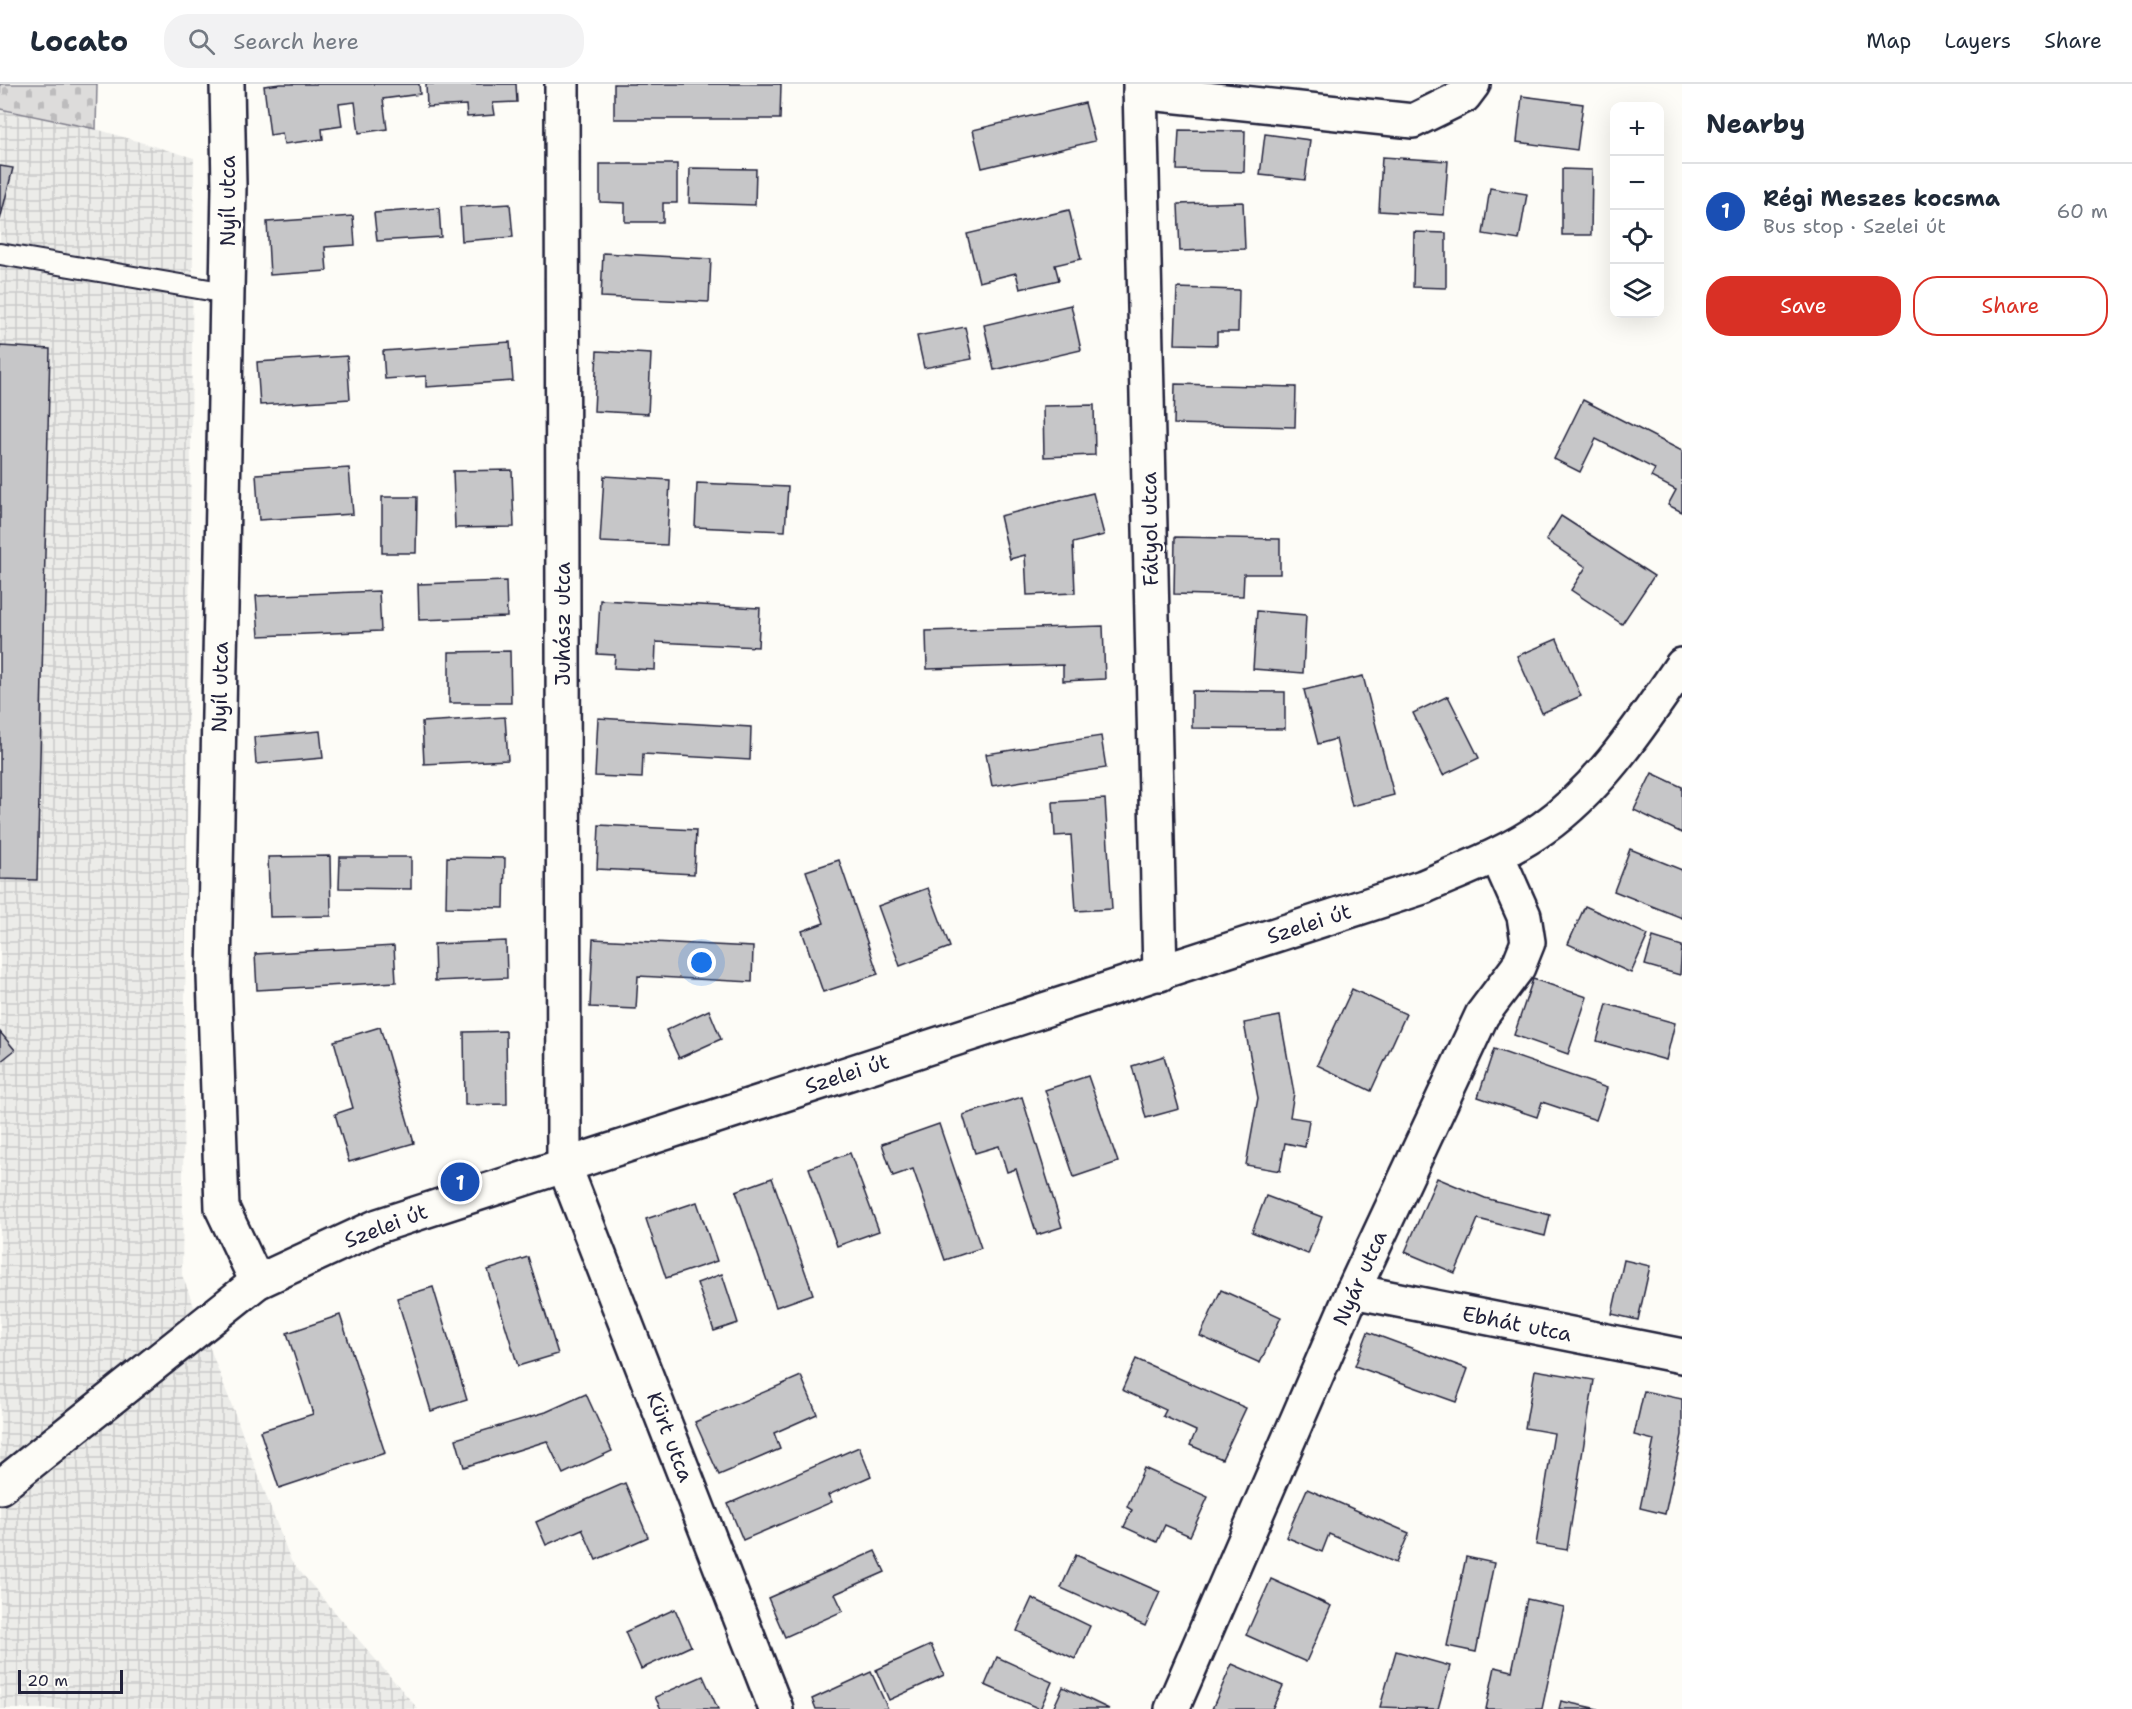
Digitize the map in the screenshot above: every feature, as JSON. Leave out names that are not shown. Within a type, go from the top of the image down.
[{"type":"street","name":"Nyíl utca","points":[[227,84],[227,293],[216,1022],[222,1208],[257,1282]]},
{"type":"street","name":"Juhász utca","points":[[562,84],[564,1165]]},
{"type":"street","points":[[1140,88],[1413,120],[1464,96],[1473,84]]},
{"type":"street","name":"Fátyol utca","points":[[1140,88],[1160,974]]},
{"type":"street","name":"Szelei út","points":[[0,1487],[257,1282],[378,1226],[1423,887],[1497,855],[1542,828],[1571,805],[1623,749],[1682,665]]},
{"type":"street","name":"Nyár utca","points":[[1172,1709],[1353,1291],[1482,1015],[1518,967],[1528,942],[1524,916],[1497,855]]},
{"type":"street","name":"Kürt utca","points":[[564,1165],[776,1709]]},
{"type":"street","name":"Ebhát utca","points":[[1353,1291],[1682,1356]]},
{"type":"lane","points":[[0,254],[227,293]]},
{"type":"shaded area","points":[[0,109],[96,129],[194,158],[182,1275],[291,1561],[418,1709],[0,1709]]},
{"type":"green space","points":[[0,84],[97,84],[96,129],[0,109]]},
{"type":"building","points":[[419,84],[420,94],[383,99],[387,129],[359,133],[355,102],[339,104],[342,126],[322,129],[323,139],[284,144],[282,133],[270,135],[264,86]]},
{"type":"building","points":[[426,84],[516,84],[517,102],[493,103],[495,115],[467,117],[466,105],[427,107]]},
{"type":"building","points":[[614,84],[781,84],[780,119],[614,119]]},
{"type":"building","points":[[1522,96],[1583,104],[1577,150],[1517,142]]},
{"type":"building","points":[[1085,103],[1095,141],[982,168],[973,130]]},
{"type":"building","points":[[1179,130],[1245,131],[1244,172],[1177,170]]},
{"type":"building","points":[[1265,134],[1310,140],[1305,180],[1260,175]]},
{"type":"building","points":[[1382,157],[1448,161],[1444,215],[1379,211]]},
{"type":"building","points":[[600,164],[677,164],[677,203],[663,203],[663,222],[625,222],[625,203],[600,202]]},
{"type":"building","points":[[0,166],[13,168],[0,220]]},
{"type":"building","points":[[690,168],[756,169],[755,205],[689,203]]},
{"type":"building","points":[[1562,169],[1592,170],[1591,235],[1562,235]]},
{"type":"building","points":[[1490,188],[1527,194],[1519,240],[1483,234]]},
{"type":"building","points":[[1243,202],[1245,249],[1180,251],[1178,204]]},
{"type":"building","points":[[510,204],[513,237],[462,241],[460,207]]},
{"type":"building","points":[[439,208],[441,237],[377,241],[374,213]]},
{"type":"building","points":[[1069,210],[1081,259],[1055,265],[1059,280],[1020,289],[1016,273],[979,282],[967,234]]},
{"type":"building","points":[[353,216],[355,245],[325,247],[327,271],[270,275],[267,222]]},
{"type":"building","points":[[1414,232],[1446,233],[1446,288],[1413,287]]},
{"type":"building","points":[[603,253],[711,259],[709,302],[601,297]]},
{"type":"building","points":[[1177,288],[1239,290],[1238,332],[1217,332],[1217,345],[1175,344]]},
{"type":"building","points":[[1071,305],[1081,350],[994,370],[984,325]]},
{"type":"building","points":[[965,327],[972,359],[924,368],[917,336]]},
{"type":"building","points":[[510,342],[513,381],[426,387],[426,376],[385,379],[383,351]]},
{"type":"building","points":[[0,346],[50,349],[37,880],[0,879]]},
{"type":"building","points":[[597,351],[651,354],[648,414],[594,411]]},
{"type":"building","points":[[347,356],[350,399],[260,405],[257,362]]},
{"type":"building","points":[[1175,384],[1296,387],[1295,427],[1174,424]]},
{"type":"building","points":[[1583,400],[1682,451],[1682,512],[1668,505],[1676,490],[1651,477],[1655,469],[1596,439],[1580,472],[1554,459]]},
{"type":"building","points":[[1094,405],[1095,455],[1044,457],[1043,406]]},
{"type":"building","points":[[349,468],[353,514],[259,520],[256,474]]},
{"type":"building","points":[[512,470],[514,527],[455,528],[453,471]]},
{"type":"building","points":[[604,476],[670,480],[667,545],[600,542]]},
{"type":"building","points":[[697,483],[788,487],[785,531],[695,527]]},
{"type":"building","points":[[1093,493],[1104,535],[1073,543],[1075,593],[1027,595],[1025,555],[1010,559],[1000,516]]},
{"type":"building","points":[[382,497],[417,497],[416,553],[382,553]]},
{"type":"building","points":[[1561,516],[1654,576],[1622,624],[1571,590],[1586,567],[1546,540]]},
{"type":"building","points":[[1175,537],[1280,539],[1280,574],[1244,574],[1243,596],[1174,594]]},
{"type":"building","points":[[506,581],[507,617],[419,620],[418,584]]},
{"type":"building","points":[[379,591],[381,631],[259,636],[256,596]]},
{"type":"building","points":[[600,600],[760,608],[758,647],[656,642],[655,670],[614,668],[615,655],[597,654]]},
{"type":"building","points":[[1257,611],[1306,615],[1303,673],[1253,669]]},
{"type":"building","points":[[1103,626],[1105,679],[1063,681],[1063,665],[927,669],[926,631]]},
{"type":"building","points":[[1557,639],[1581,696],[1542,713],[1517,656]]},
{"type":"building","points":[[510,651],[511,703],[449,703],[449,652]]},
{"type":"building","points":[[1363,676],[1394,795],[1352,806],[1336,739],[1318,744],[1304,690]]},
{"type":"building","points":[[1192,691],[1285,692],[1285,729],[1192,728]]},
{"type":"building","points":[[1448,696],[1479,758],[1443,775],[1413,713]]},
{"type":"building","points":[[505,717],[508,760],[424,764],[422,722]]},
{"type":"building","points":[[598,718],[751,727],[750,760],[643,754],[642,778],[595,776]]},
{"type":"building","points":[[320,731],[323,758],[256,764],[254,737]]},
{"type":"building","points":[[1101,736],[1106,768],[992,786],[986,754]]},
{"type":"building","points":[[1652,773],[1682,787],[1682,833],[1634,810]]},
{"type":"building","points":[[1105,799],[1112,909],[1076,911],[1071,835],[1055,836],[1053,802]]},
{"type":"building","points":[[599,825],[696,830],[694,874],[597,869]]},
{"type":"building","points":[[1630,849],[1682,870],[1682,918],[1614,891]]},
{"type":"building","points":[[330,856],[331,916],[270,917],[268,857]]},
{"type":"building","points":[[340,857],[411,857],[411,889],[339,888]]},
{"type":"building","points":[[447,857],[505,858],[504,908],[446,907]]},
{"type":"building","points":[[839,860],[878,974],[823,992],[802,931],[824,923],[806,871]]},
{"type":"building","points":[[928,888],[950,947],[900,966],[878,906]]},
{"type":"building","points":[[1585,906],[1648,935],[1631,973],[1568,944]]},
{"type":"building","points":[[1653,937],[1682,946],[1680,975],[1645,965]]},
{"type":"building","points":[[593,939],[753,947],[752,982],[638,976],[636,1009],[590,1007]]},
{"type":"building","points":[[506,941],[507,978],[435,981],[434,944]]},
{"type":"building","points":[[394,946],[396,982],[257,990],[255,954]]},
{"type":"building","points":[[1533,979],[1587,997],[1568,1054],[1514,1035]]},
{"type":"building","points":[[1352,989],[1406,1014],[1371,1091],[1317,1065]]},
{"type":"building","points":[[1607,1004],[1675,1023],[1666,1060],[1597,1041]]},
{"type":"building","points":[[709,1010],[721,1039],[679,1058],[666,1030]]},
{"type":"building","points":[[1280,1016],[1294,1093],[1290,1117],[1309,1120],[1305,1147],[1285,1143],[1280,1171],[1246,1165],[1258,1098],[1244,1023]]},
{"type":"building","points":[[380,1027],[414,1143],[349,1162],[335,1114],[353,1108],[334,1041]]},
{"type":"building","points":[[506,1031],[507,1104],[465,1105],[464,1032]]},
{"type":"building","points":[[0,1032],[15,1050],[0,1062]]},
{"type":"building","points":[[1494,1049],[1607,1088],[1596,1120],[1542,1102],[1537,1117],[1478,1097]]},
{"type":"building","points":[[1164,1056],[1179,1109],[1146,1118],[1132,1066]]},
{"type":"building","points":[[1088,1076],[1118,1162],[1074,1177],[1045,1090]]},
{"type":"building","points":[[1022,1097],[1062,1227],[1037,1235],[1016,1169],[1007,1172],[999,1146],[975,1153],[963,1115]]},
{"type":"building","points":[[939,1124],[981,1248],[945,1260],[913,1169],[893,1176],[882,1144]]},
{"type":"building","points":[[850,1153],[879,1231],[837,1246],[809,1168]]},
{"type":"building","points":[[772,1178],[813,1294],[776,1307],[736,1191]]},
{"type":"building","points":[[1437,1178],[1485,1198],[1550,1215],[1545,1236],[1478,1219],[1455,1273],[1405,1252]]},
{"type":"building","points":[[1266,1196],[1322,1217],[1308,1254],[1252,1232]]},
{"type":"building","points":[[697,1202],[717,1261],[666,1278],[646,1219]]},
{"type":"building","points":[[528,1257],[558,1354],[518,1366],[488,1270]]},
{"type":"building","points":[[1624,1260],[1650,1266],[1638,1320],[1612,1314]]},
{"type":"building","points":[[722,1274],[738,1323],[714,1331],[697,1283]]},
{"type":"building","points":[[433,1287],[467,1400],[431,1411],[397,1298]]},
{"type":"building","points":[[1221,1290],[1281,1317],[1260,1363],[1200,1336]]},
{"type":"building","points":[[340,1315],[385,1453],[279,1488],[260,1431],[313,1414],[287,1333]]},
{"type":"building","points":[[1368,1332],[1468,1369],[1456,1402],[1355,1366]]},
{"type":"building","points":[[1136,1359],[1246,1408],[1222,1459],[1190,1445],[1196,1431],[1163,1416],[1166,1410],[1122,1390]]},
{"type":"building","points":[[1535,1370],[1594,1380],[1567,1550],[1536,1545],[1554,1433],[1525,1428]]},
{"type":"building","points":[[801,1376],[817,1414],[774,1433],[780,1449],[719,1475],[695,1422]]},
{"type":"building","points":[[1644,1391],[1682,1399],[1682,1435],[1665,1514],[1640,1508],[1654,1440],[1634,1435]]},
{"type":"building","points":[[586,1394],[612,1451],[563,1474],[547,1441],[464,1467],[456,1439],[546,1412]]},
{"type":"building","points":[[859,1447],[871,1476],[828,1495],[832,1502],[743,1540],[728,1504]]},
{"type":"building","points":[[1144,1468],[1208,1497],[1190,1536],[1165,1525],[1157,1542],[1124,1527],[1132,1510],[1127,1507]]},
{"type":"building","points":[[625,1483],[648,1537],[596,1560],[582,1529],[546,1545],[536,1522]]},
{"type":"building","points":[[1307,1489],[1409,1533],[1396,1563],[1329,1534],[1322,1552],[1286,1537]]},
{"type":"building","points":[[875,1551],[885,1572],[835,1594],[843,1611],[785,1637],[768,1598]]},
{"type":"building","points":[[1076,1555],[1160,1592],[1145,1626],[1061,1588]]},
{"type":"building","points":[[1466,1557],[1494,1563],[1476,1652],[1447,1646]]},
{"type":"building","points":[[1271,1579],[1331,1606],[1306,1662],[1246,1635]]},
{"type":"building","points":[[1032,1598],[1090,1626],[1075,1659],[1017,1631]]},
{"type":"building","points":[[1527,1599],[1564,1607],[1542,1709],[1486,1709],[1495,1667],[1512,1671]]},
{"type":"building","points":[[675,1609],[691,1646],[641,1669],[625,1632]]},
{"type":"building","points":[[931,1645],[944,1675],[889,1700],[876,1670]]},
{"type":"building","points":[[1396,1651],[1450,1666],[1438,1709],[1380,1707]]},
{"type":"building","points":[[997,1657],[1052,1682],[1040,1709],[985,1685]]},
{"type":"building","points":[[1232,1664],[1283,1686],[1272,1709],[1212,1709]]},
{"type":"building","points":[[871,1672],[888,1709],[816,1709],[812,1699]]},
{"type":"building","points":[[703,1676],[718,1709],[661,1709],[655,1697]]},
{"type":"building","points":[[1063,1687],[1109,1709],[1053,1709]]},
{"type":"building","points":[[1561,1701],[1598,1709],[1559,1709]]},
{"type":"place","name":"Régi Meszes kocsma","points":[[460,1182]]}]
